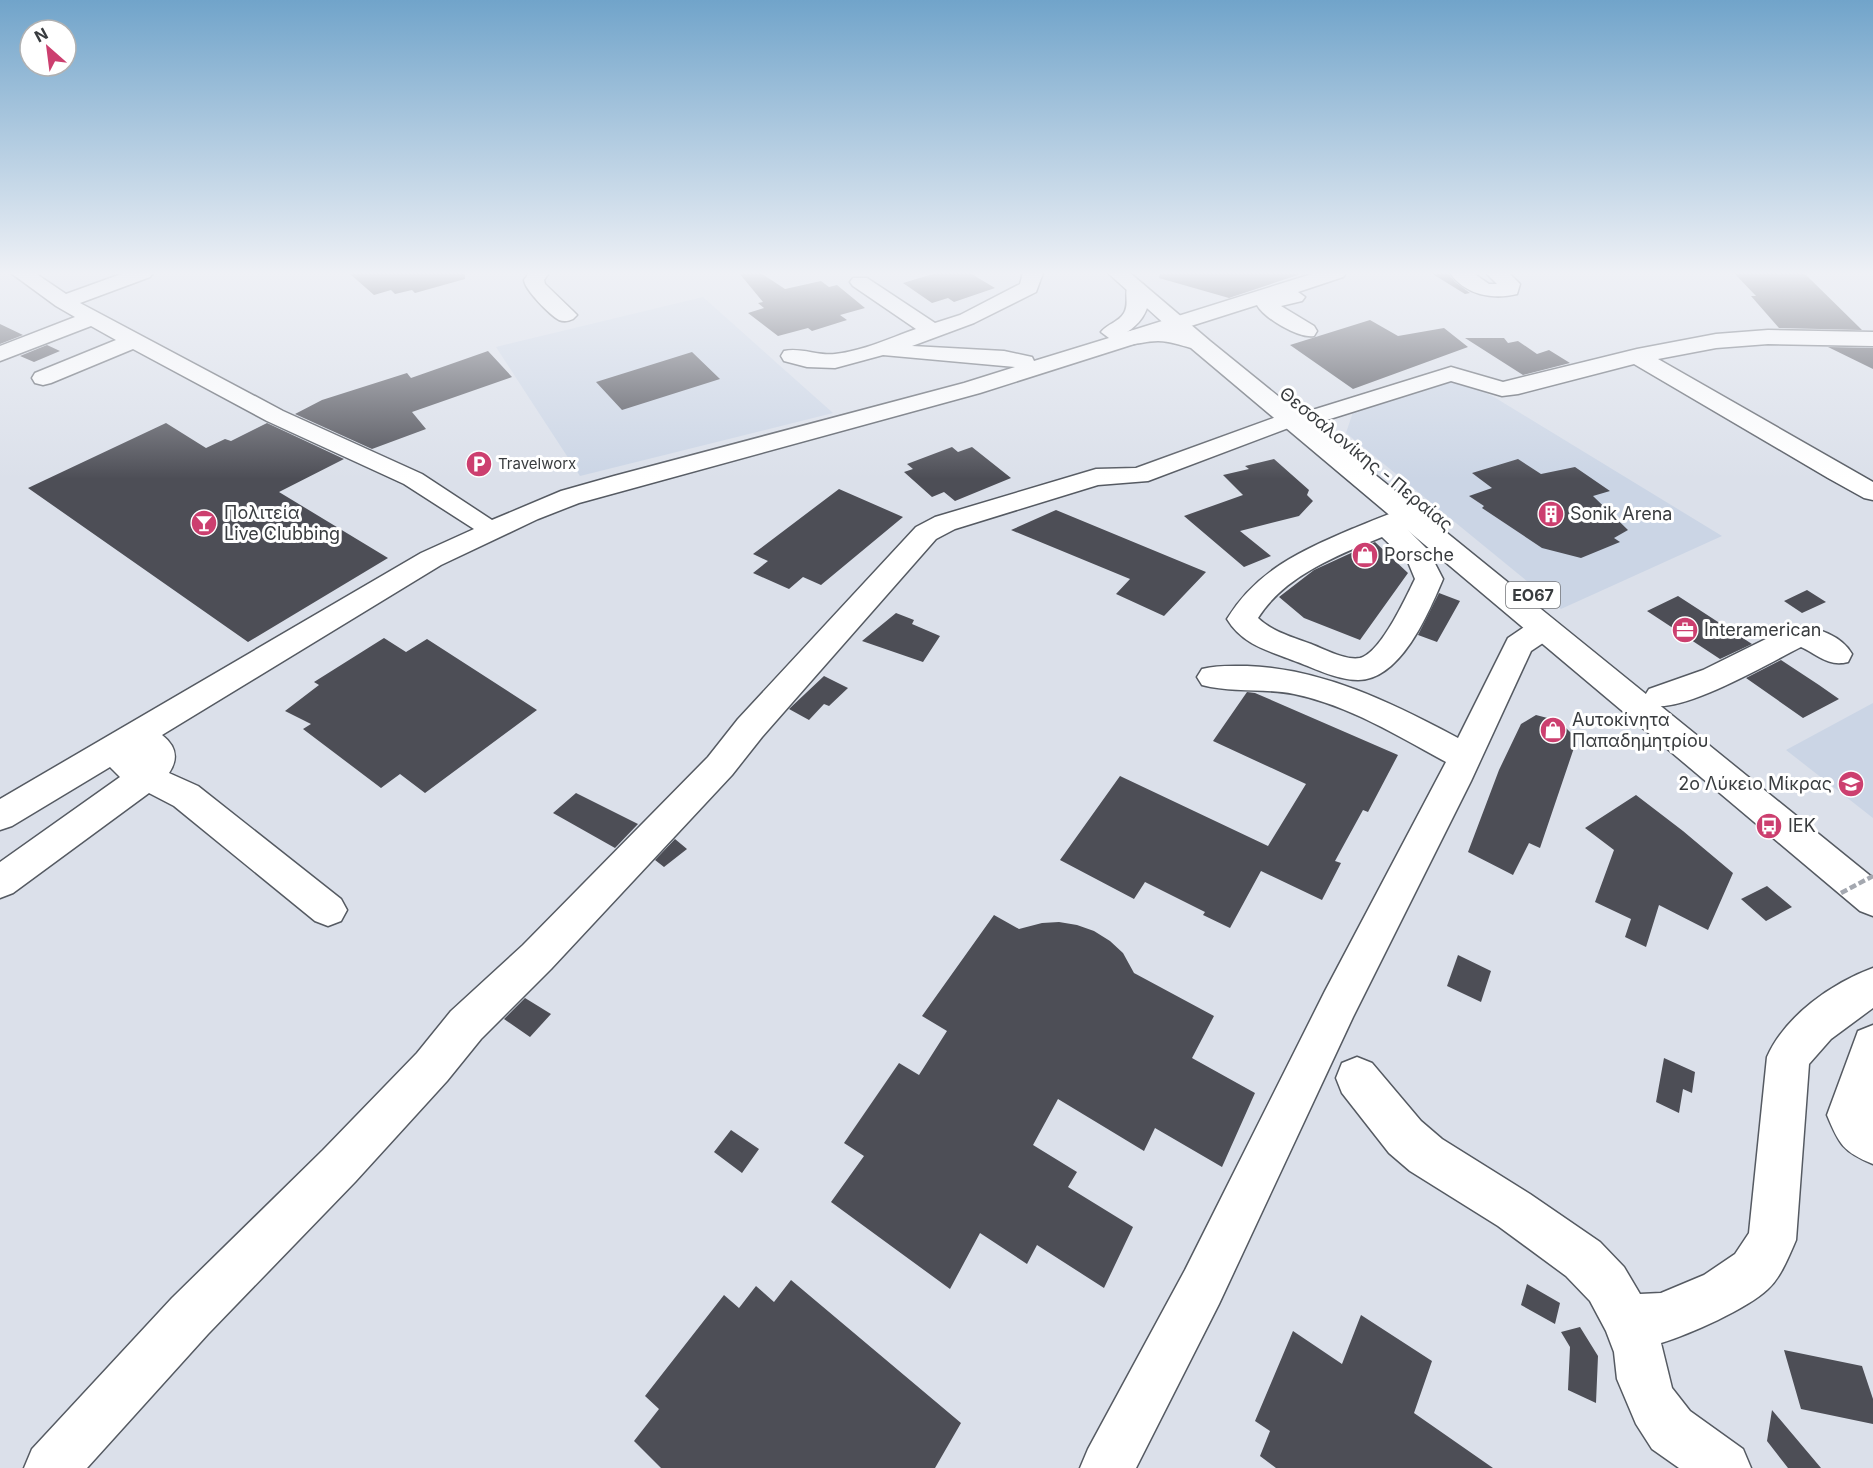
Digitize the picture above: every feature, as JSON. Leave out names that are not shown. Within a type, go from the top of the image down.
[{"type":"street","points":[[0,354],[32,342]]},
{"type":"street","points":[[43,378],[131,342]]},
{"type":"street","points":[[138,342],[275,416],[412,479],[480,522]]},
{"type":"street","points":[[792,356],[835,361],[903,342]]},
{"type":"street","points":[[990,342],[1024,362]]},
{"type":"street","points":[[0,798],[366,583],[480,522],[591,481],[1097,342]]},
{"type":"street","points":[[0,816],[431,559],[529,513],[570,497],[622,482],[972,388],[1102,342]]},
{"type":"street","points":[[1191,342],[1202,346]]},
{"type":"street","name":"Θεσσαλονίκης - Περαίας","points":[[1199,342],[1302,418],[1397,521],[1544,628],[1873,900]]},
{"type":"street","name":"Θεσσαλονίκης - Περαίας","points":[[1210,342],[1302,418],[1660,697],[1873,870]]},
{"type":"street","points":[[51,1468],[190,1316],[339,1166],[432,1067],[473,1017],[537,957],[720,766],[750,728],[926,533],[945,523],[1096,477],[1126,478],[1149,473],[1302,418],[1451,374],[1502,389],[1637,356],[1713,342]]},
{"type":"street","points":[[878,350],[1004,358],[1024,362]]},
{"type":"street","points":[[1637,356],[1837,474],[1873,492]]},
{"type":"street","points":[[1397,521],[1402,538],[1426,566],[1430,579],[1384,656],[1371,665],[1358,669],[1286,647],[1246,626],[1242,619],[1248,607],[1274,580],[1305,562],[1397,521]]},
{"type":"street","points":[[1107,1468],[1202,1287],[1335,1012],[1520,645],[1544,628]]},
{"type":"street","points":[[1660,697],[1714,678],[1797,636],[1809,637],[1837,654]]},
{"type":"street","points":[[1213,678],[1253,677],[1316,687],[1380,714],[1465,757]]},
{"type":"street","points":[[125,742],[144,778],[163,784],[186,796],[328,910]]},
{"type":"street","points":[[0,882],[144,778]]},
{"type":"street","points":[[1627,1319],[1662,1318],[1721,1292],[1752,1271],[1772,1240],[1788,1057],[1805,1034],[1826,1015],[1873,986]]},
{"type":"street","points":[[1873,1045],[1849,1115],[1854,1128],[1873,1143]]},
{"type":"street","points":[[1357,1078],[1405,1137],[1426,1155],[1514,1210],[1583,1259],[1607,1284],[1627,1319],[1639,1352],[1643,1379],[1654,1406],[1671,1430],[1724,1468]]},
{"type":"path","points":[[1841,893],[1873,876]]},
{"type":"shaded area","points":[[519,342],[753,342],[833,413],[580,476],[496,347]]},
{"type":"shaded area","points":[[1457,379],[1494,397],[1722,536],[1561,609],[1346,433],[1353,412]]},
{"type":"shaded area","name":"2ο Λύκειο Μίκρας","points":[[1873,703],[1873,818],[1786,750]]},
{"type":"building","points":[[1301,342],[1461,342],[1468,347],[1353,389],[1290,345]]},
{"type":"building","points":[[1470,342],[1519,342],[1537,354],[1549,350],[1570,363],[1523,375]]},
{"type":"building","points":[[47,345],[60,351],[34,362],[20,356]]},
{"type":"building","points":[[1828,347],[1873,348],[1873,369]]},
{"type":"building","points":[[488,351],[512,377],[412,412],[426,429],[372,449],[295,414],[322,400],[407,373],[411,378]]},
{"type":"building","points":[[692,352],[720,379],[622,410],[596,382]]},
{"type":"building","name":"Πολιτεία Live Clubbing","points":[[166,423],[206,448],[225,439],[231,441],[267,423],[344,459],[279,492],[388,558],[248,642],[28,488]]},
{"type":"building","points":[[952,447],[958,452],[972,447],[1011,478],[955,501],[944,492],[932,497],[904,472],[913,469],[907,464]]},
{"type":"building","points":[[1274,459],[1309,490],[1307,495],[1313,501],[1299,516],[1240,531],[1271,556],[1244,567],[1184,516],[1243,495],[1223,475],[1249,469],[1245,466]]},
{"type":"building","name":"Sonik Arena","points":[[1518,459],[1541,474],[1575,467],[1610,491],[1593,496],[1628,530],[1614,538],[1620,542],[1581,558],[1542,548],[1482,508],[1484,506],[1469,496],[1492,488],[1472,473]]},
{"type":"building","points":[[839,489],[903,517],[821,585],[803,577],[789,589],[753,573],[768,561],[753,554]]},
{"type":"building","points":[[1056,510],[1206,572],[1164,616],[1116,594],[1130,579],[1011,530]]},
{"type":"building","points":[[1375,542],[1408,573],[1360,640],[1304,618],[1279,597],[1314,570]]},
{"type":"building","points":[[1807,590],[1826,602],[1802,613],[1784,601]]},
{"type":"building","points":[[1439,593],[1460,601],[1437,642],[1418,635]]},
{"type":"building","points":[[1678,596],[1752,644],[1720,659],[1647,611]]},
{"type":"building","points":[[896,613],[914,620],[912,624],[940,636],[923,662],[862,641]]},
{"type":"building","points":[[384,638],[406,652],[427,639],[537,710],[425,793],[400,774],[381,788],[303,729],[311,724],[285,711],[319,685],[314,682]]},
{"type":"building","points":[[1781,660],[1839,699],[1803,718],[1746,678]]},
{"type":"building","points":[[824,676],[848,688],[829,706],[824,704],[809,720],[789,709]]},
{"type":"building","points":[[1247,692],[1255,693],[1398,755],[1368,812],[1363,810],[1335,861],[1341,863],[1322,900],[1261,871],[1230,928],[1203,915],[1205,912],[1145,882],[1134,899],[1060,860],[1120,776],[1268,846],[1306,784],[1213,741]]},
{"type":"building","points":[[1536,715],[1559,721],[1577,739],[1540,848],[1529,843],[1513,875],[1468,852],[1499,770],[1521,724]]},
{"type":"building","points":[[576,793],[638,824],[615,848],[553,813]]},
{"type":"building","points":[[1636,795],[1733,873],[1708,930],[1659,905],[1646,947],[1625,937],[1631,919],[1595,902],[1614,850],[1585,828]]},
{"type":"building","points":[[675,839],[687,849],[664,867],[655,860]]},
{"type":"building","points":[[1767,886],[1792,907],[1766,921],[1741,899]]},
{"type":"building","points":[[994,915],[1019,929],[1042,923],[1059,922],[1077,925],[1094,931],[1110,941],[1123,953],[1134,973],[1214,1016],[1192,1058],[1255,1093],[1222,1167],[1155,1128],[1144,1151],[1058,1099],[1033,1145],[1077,1172],[1068,1187],[1133,1227],[1104,1288],[1037,1245],[1027,1264],[980,1233],[950,1289],[831,1202],[864,1156],[844,1143],[899,1063],[919,1075],[947,1031],[922,1016]]},
{"type":"building","points":[[1458,955],[1491,971],[1481,1002],[1447,986]]},
{"type":"building","points":[[525,998],[551,1014],[530,1037],[504,1019]]},
{"type":"building","points":[[1664,1058],[1695,1072],[1692,1093],[1683,1089],[1679,1113],[1656,1102]]},
{"type":"building","points":[[731,1130],[759,1149],[742,1173],[714,1152]]},
{"type":"building","points":[[791,1280],[961,1423],[935,1468],[661,1468],[634,1441],[659,1409],[645,1396],[724,1295],[739,1308],[756,1286],[774,1302]]},
{"type":"building","points":[[1527,1284],[1560,1303],[1555,1324],[1521,1305]]},
{"type":"building","points":[[1361,1315],[1432,1361],[1414,1413],[1493,1468],[1276,1468],[1260,1456],[1270,1431],[1255,1421],[1293,1331],[1342,1364]]},
{"type":"building","points":[[1580,1327],[1598,1356],[1596,1403],[1568,1390],[1570,1347],[1561,1332]]},
{"type":"building","points":[[1784,1350],[1862,1366],[1873,1399],[1873,1424],[1801,1409]]},
{"type":"building","points":[[1772,1410],[1821,1468],[1788,1468],[1767,1441]]},
{"type":"place","name":"Travelworx","points":[[479,464]]},
{"type":"place","name":"Sonik Arena","points":[[1551,514]]},
{"type":"place","name":"Πολιτεία Live Clubbing","points":[[204,523]]},
{"type":"place","name":"Porsche","points":[[1365,555]]},
{"type":"place","name":"Interamerican","points":[[1685,630]]},
{"type":"place","name":"Αυτοκίνητα Παπαδημητρίου","points":[[1553,730]]},
{"type":"place","name":"2ο Λύκειο Μίκρας","points":[[1851,784]]},
{"type":"place","name":"ΙΕΚ","points":[[1769,826]]}]
